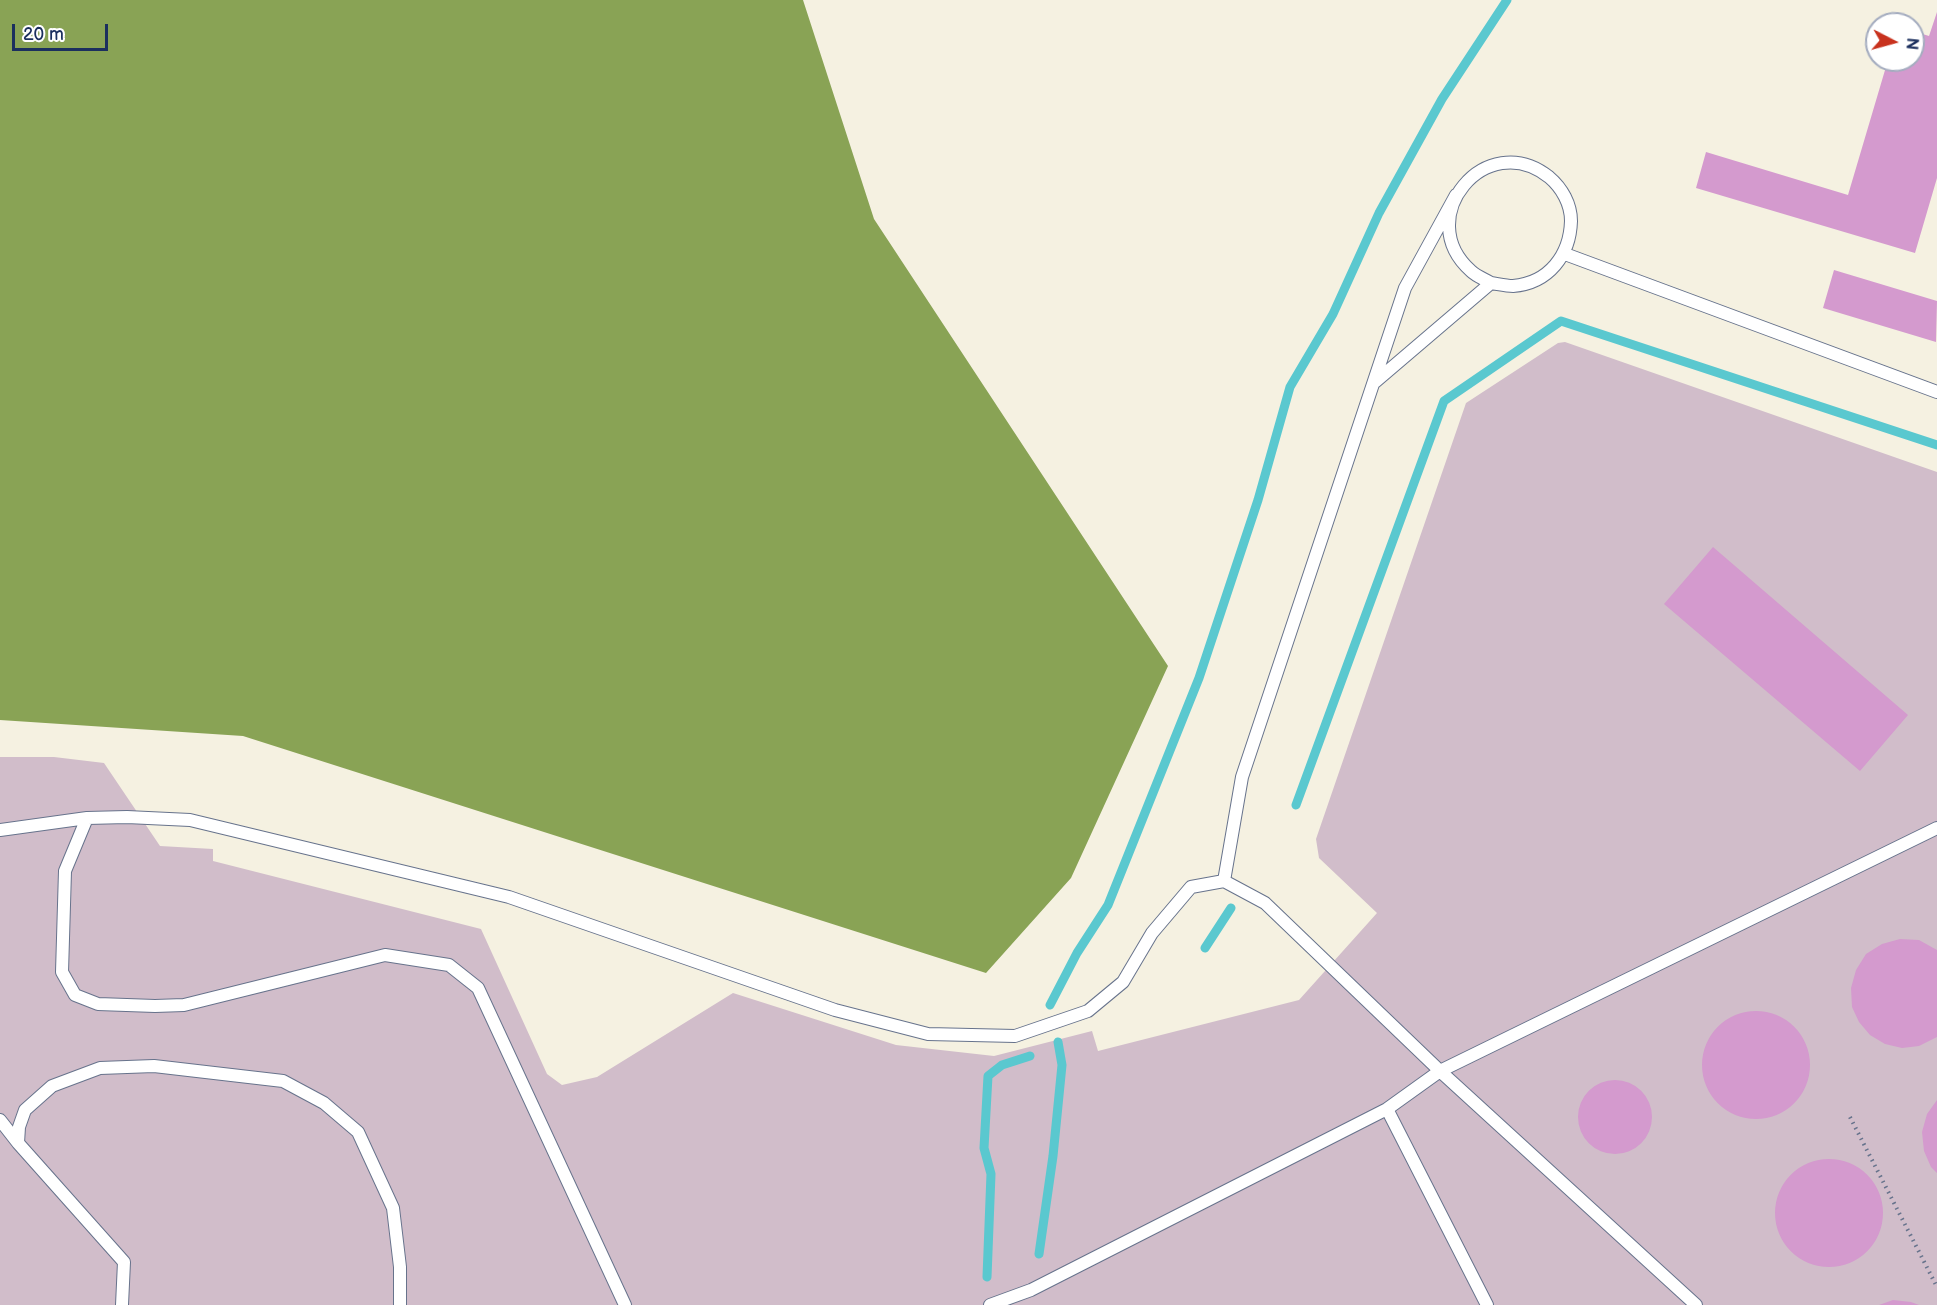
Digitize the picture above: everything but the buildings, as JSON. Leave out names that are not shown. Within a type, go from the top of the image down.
[{"type":"lane","points":[[1224,881],[1242,777],[1373,384],[1406,288],[1456,195],[1467,180],[1484,169],[1502,163],[1521,163],[1540,170],[1555,182],[1566,198],[1571,216],[1571,236],[1564,254],[1551,270],[1533,282],[1512,286],[1491,283],[1472,273],[1458,257],[1450,237],[1449,216],[1456,195]]},
{"type":"lane","points":[[1564,254],[1937,392]]},
{"type":"lane","points":[[1373,384],[1491,283]]},
{"type":"lane","points":[[87,818],[65,871],[62,972],[75,994],[98,1004],[184,1005],[384,955],[449,966],[478,988],[626,1305]]},
{"type":"lane","points":[[0,830],[87,818],[190,820],[509,897],[835,1011],[928,1034],[1015,1036],[1088,1011],[1123,982],[1152,933],[1191,887],[1224,881],[1265,903],[1440,1071],[1696,1305]]},
{"type":"lane","points":[[990,1305],[1030,1290],[1387,1109],[1440,1071],[1937,828]]},
{"type":"lane","points":[[18,1143],[19,1127],[25,1110],[52,1086],[100,1068],[154,1066],[283,1081],[324,1103],[358,1132],[393,1208],[400,1267],[400,1305]]},
{"type":"lane","points":[[1387,1109],[1486,1305]]},
{"type":"lane","points":[[0,1120],[124,1262],[122,1305]]},
{"type":"path","points":[[1850,1117],[1937,1287]]},
{"type":"shaded area","points":[[1565,342],[1937,472],[1937,1305],[0,1305],[0,757],[54,757],[104,763],[160,846],[213,849],[213,861],[481,929],[547,1074],[562,1085],[597,1077],[733,993],[896,1045],[994,1056],[1092,1031],[1098,1051],[1299,1000],[1377,913],[1319,858],[1316,839],[1466,403],[1558,343]]},
{"type":"green space","points":[[0,0],[803,0],[874,219],[1168,666],[1071,878],[986,973],[243,736],[0,720]]},
{"type":"waterway","points":[[1050,1005],[1077,953],[1108,905],[1199,678],[1258,500],[1290,387],[1333,314],[1379,213],[1442,99],[1507,0]]},
{"type":"waterway","points":[[1296,805],[1444,401],[1561,321],[1937,445]]},
{"type":"waterway","points":[[1205,948],[1231,908]]},
{"type":"waterway","points":[[1039,1254],[1053,1156],[1062,1065],[1058,1042]]},
{"type":"waterway","points":[[987,1277],[991,1174],[984,1148],[988,1076],[1002,1065],[1030,1056]]}]
